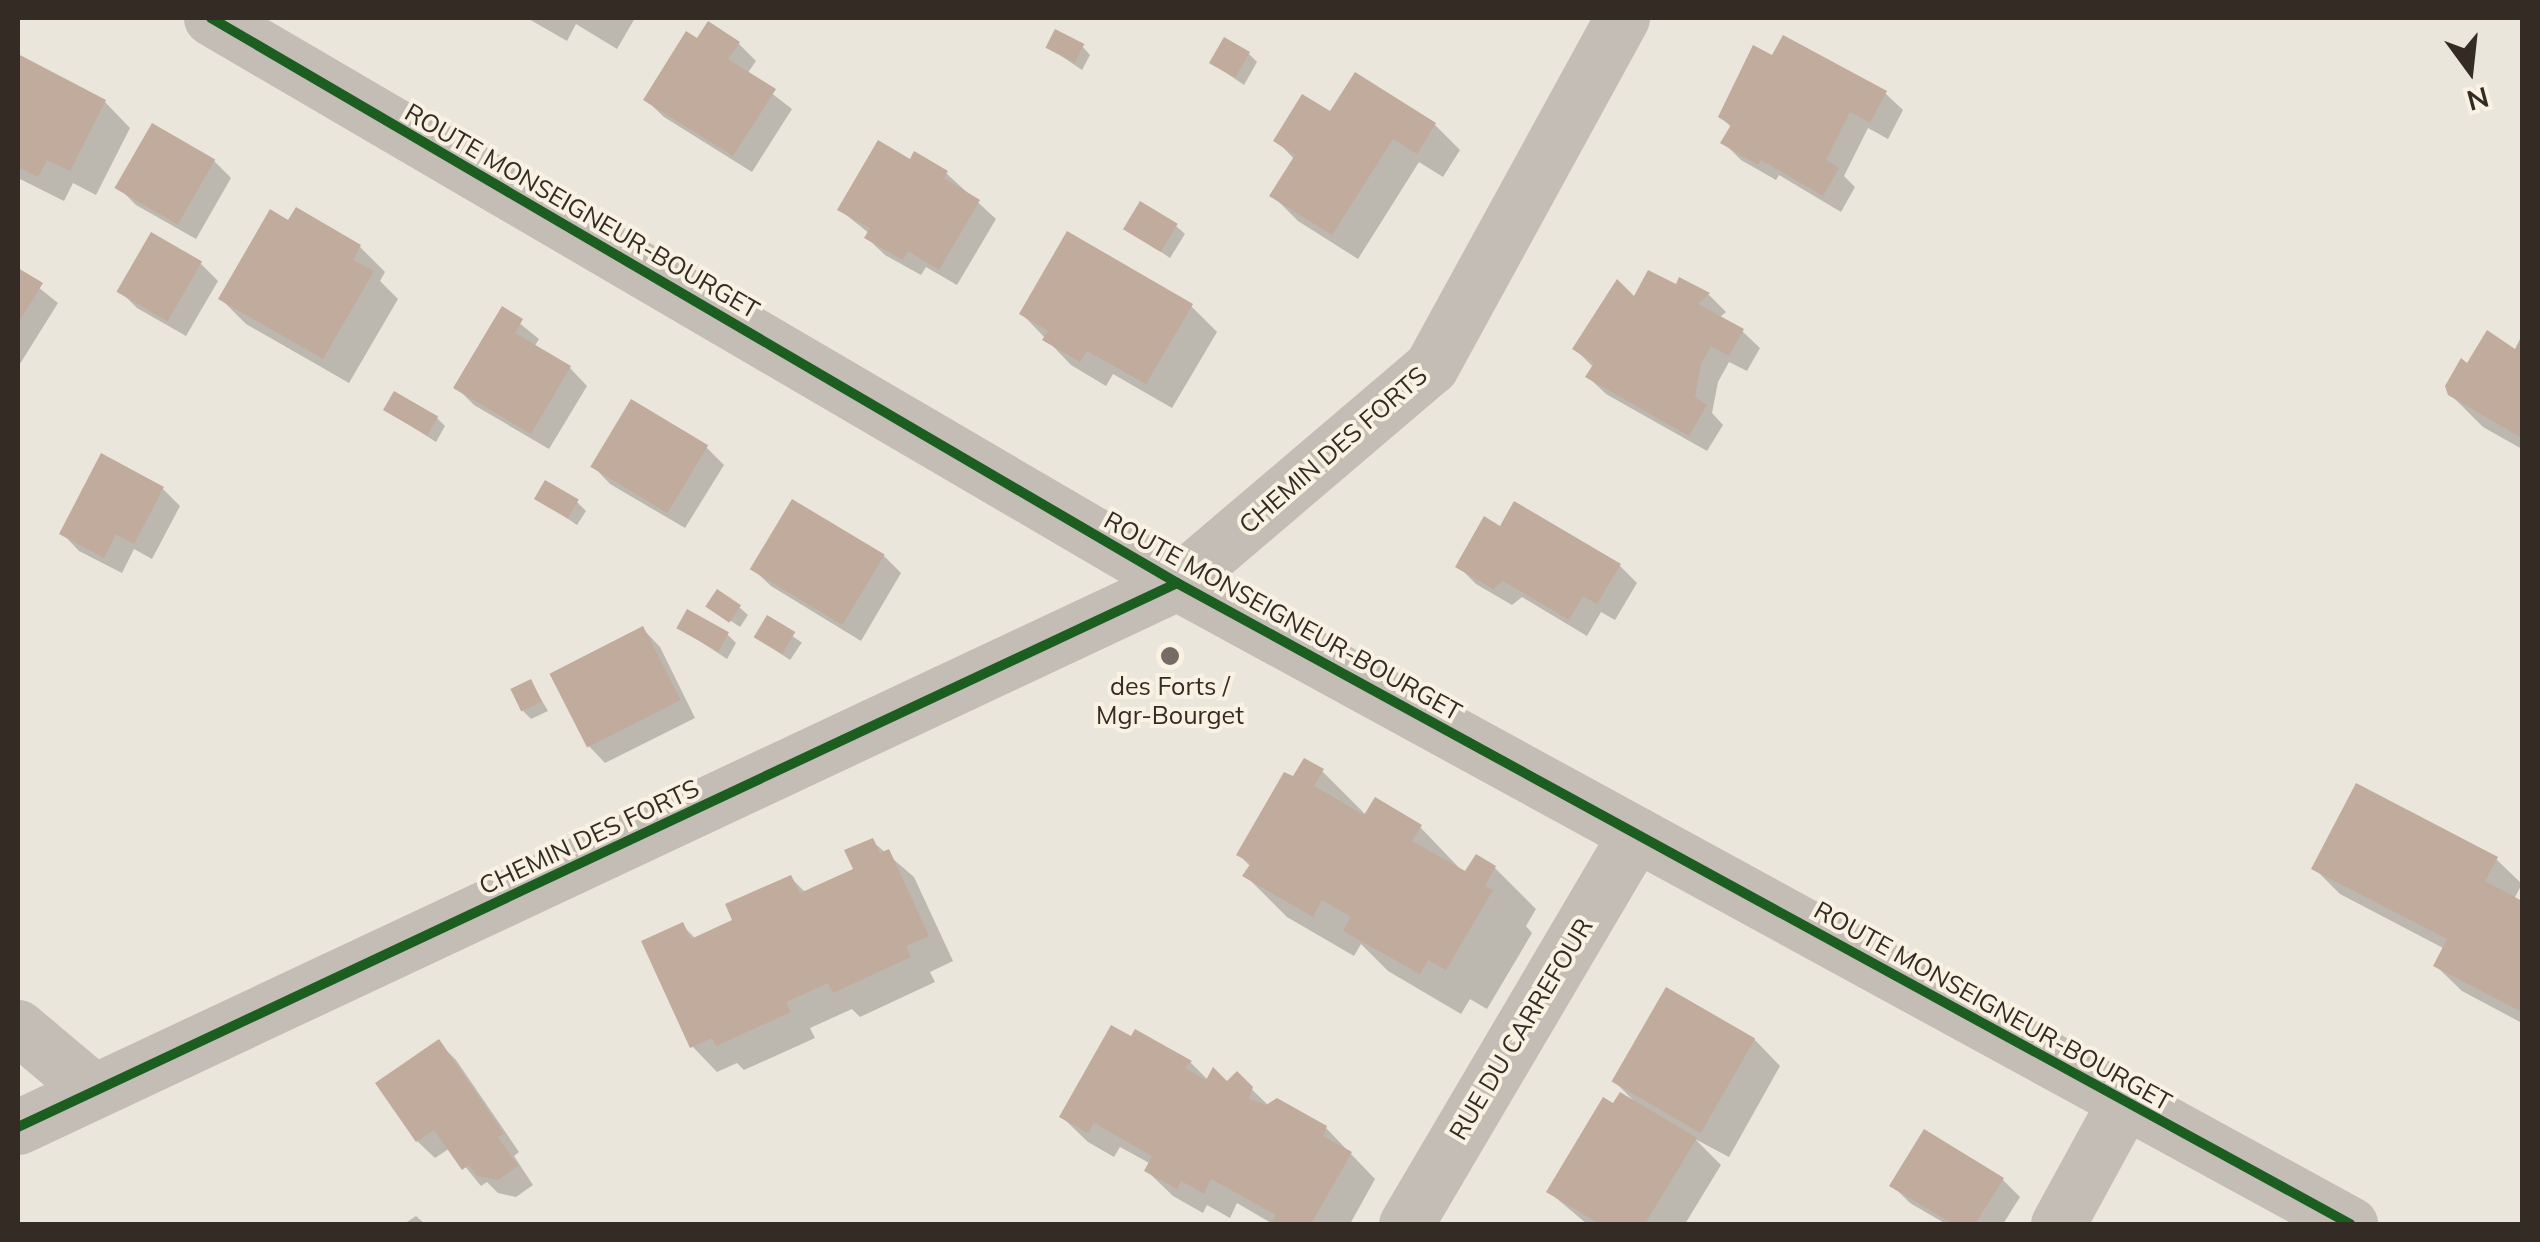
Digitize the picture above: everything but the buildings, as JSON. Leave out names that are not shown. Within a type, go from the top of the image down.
[{"type":"street","name":"ROUTE MONSEIGNEUR-BOURGET","points":[[211,18],[1178,583],[2350,1224]]},
{"type":"street","name":"CHEMIN DES FORTS","points":[[18,1126],[1178,583],[1431,367],[1622,18]]},
{"type":"street","name":"RUE DU CARREFOUR","points":[[1406,1224],[1636,834]]},
{"type":"street","points":[[18,1027],[94,1091]]},
{"type":"street","points":[[2058,1224],[2124,1101]]},
{"type":"cycle path","points":[[211,18],[1177,583],[2350,1224]]},
{"type":"cycle path","points":[[18,1127],[1177,583]]},
{"type":"place","name":"des Forts / Mgr-Bourget","points":[[1170,656]]}]
